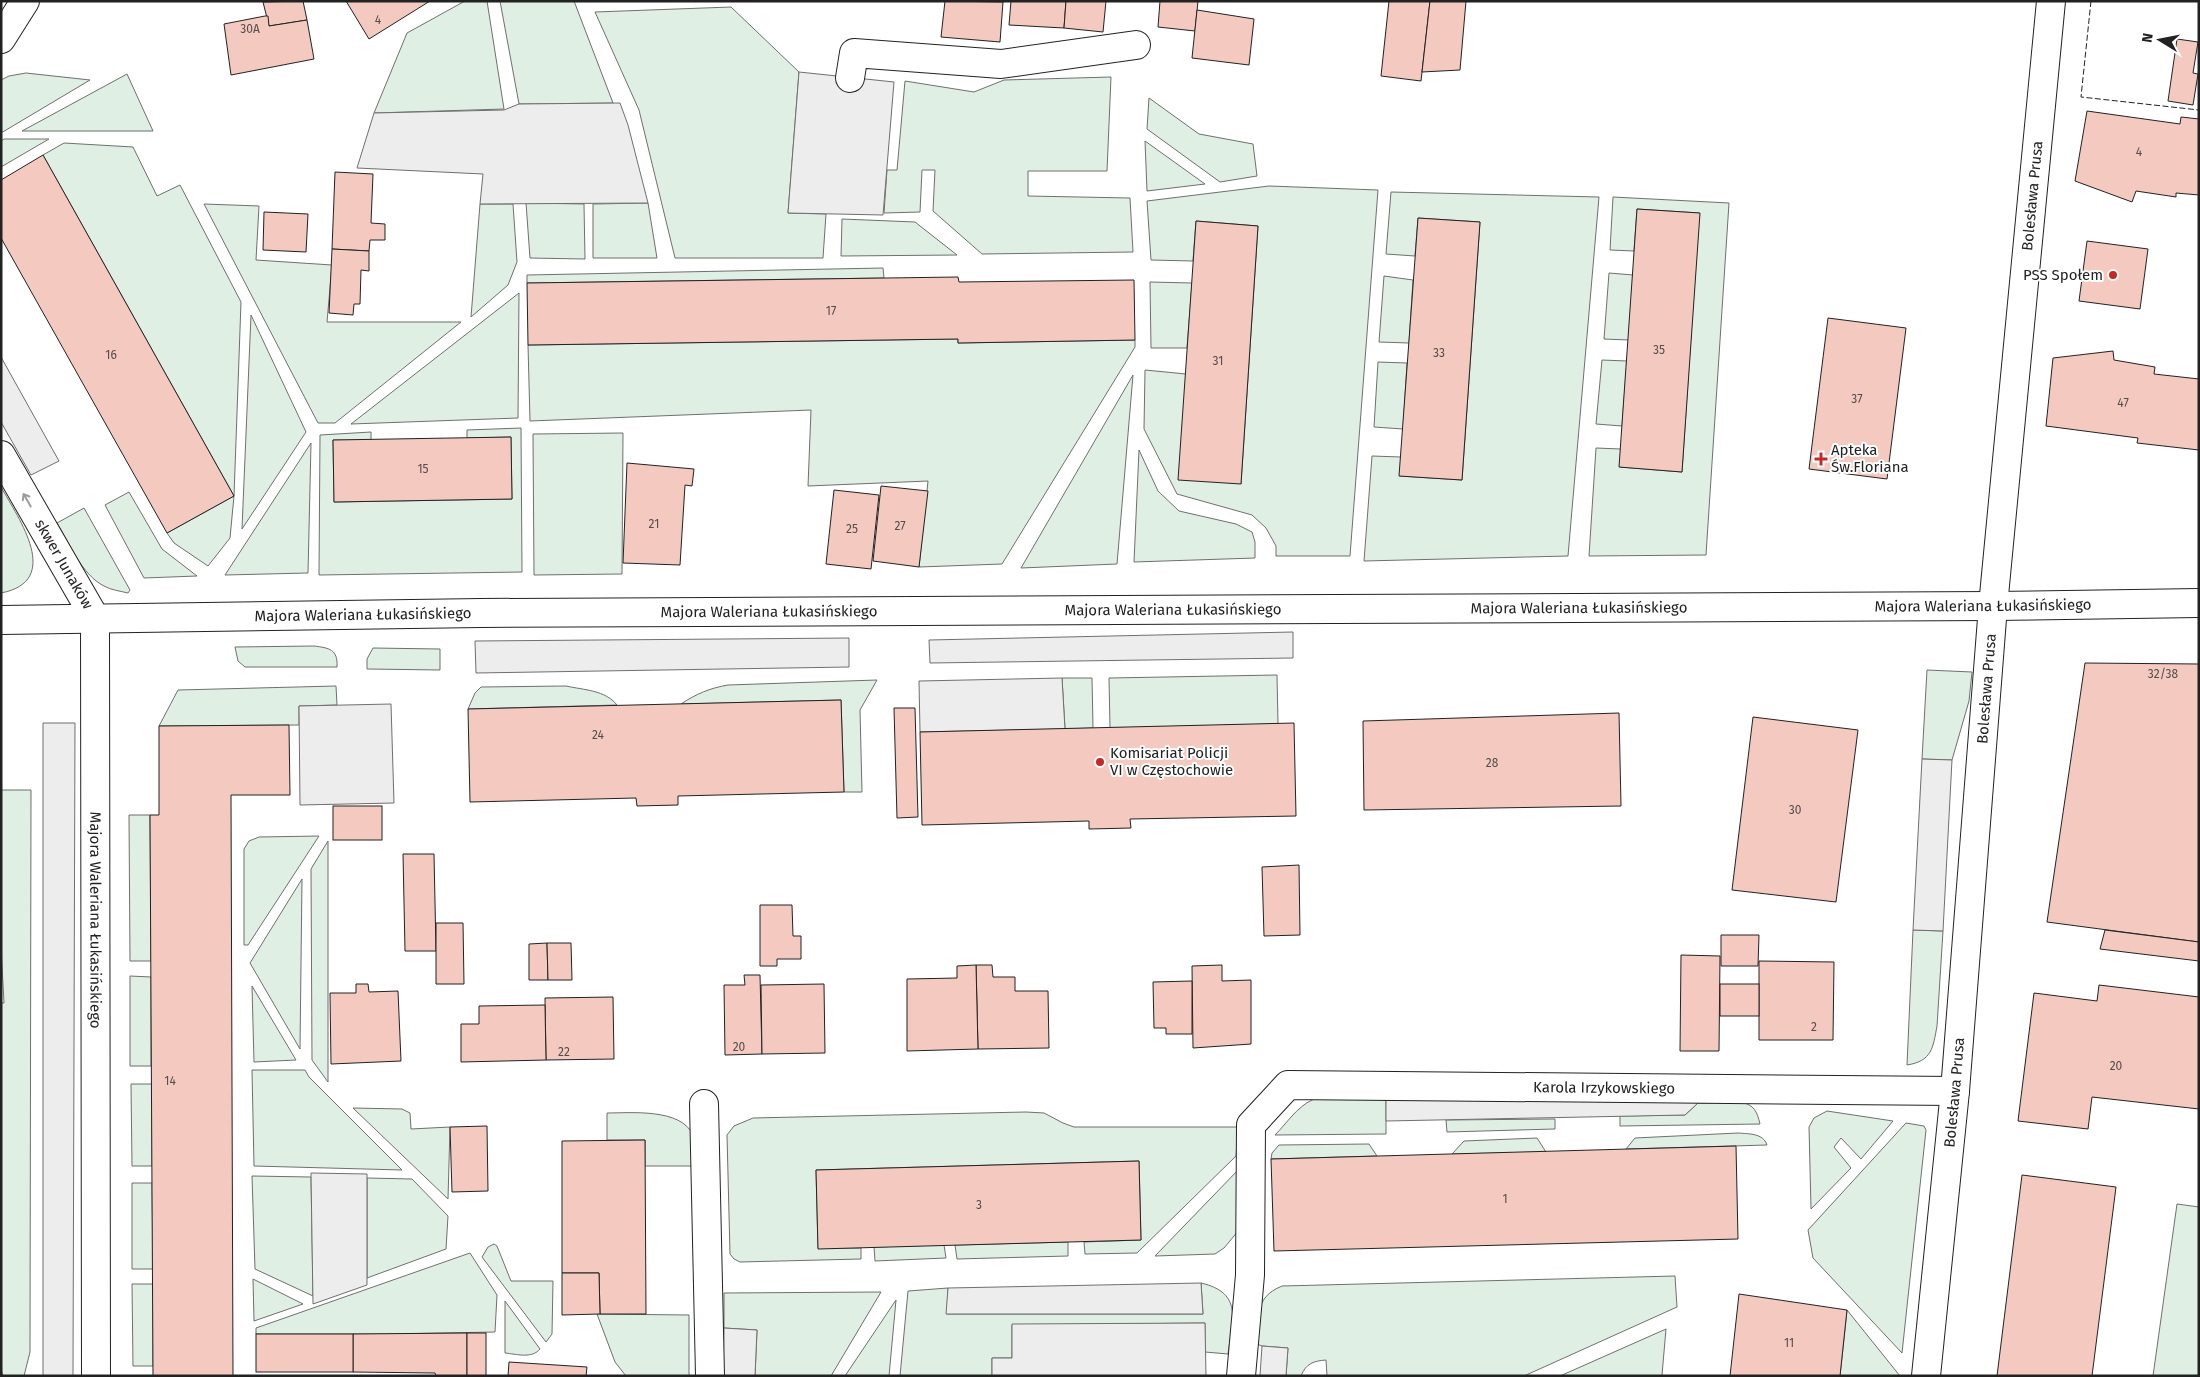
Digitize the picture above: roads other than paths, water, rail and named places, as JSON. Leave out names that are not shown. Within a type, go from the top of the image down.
[{"type":"street","points":[[1,39],[25,1]]},
{"type":"street","name":"Bolesława Prusa","points":[[1926,1376],[1955,1091],[1993,606],[2051,1]]},
{"type":"street","points":[[850,78],[854,53],[1001,64],[1136,45]]},
{"type":"street","name":"skwer Junaków","points":[[1,455],[95,618],[1,620]]},
{"type":"street","name":"Majora Waleriana Łukasińskiego","points":[[96,1376],[95,618],[481,613],[1993,606],[2199,603]]},
{"type":"street","name":"Karola Irzykowskiego","points":[[1241,1376],[1250,1275],[1251,1125],[1288,1085],[1955,1091]]},
{"type":"street","points":[[704,1104],[710,1376]]},
{"type":"place","name":"PSS Społem","points":[[2113,275]]},
{"type":"place","name":"Apteka Św.Floriana","points":[[1821,459]]},
{"type":"place","name":"Komisariat Policji VI w Częstochowie","points":[[1100,762]]}]
